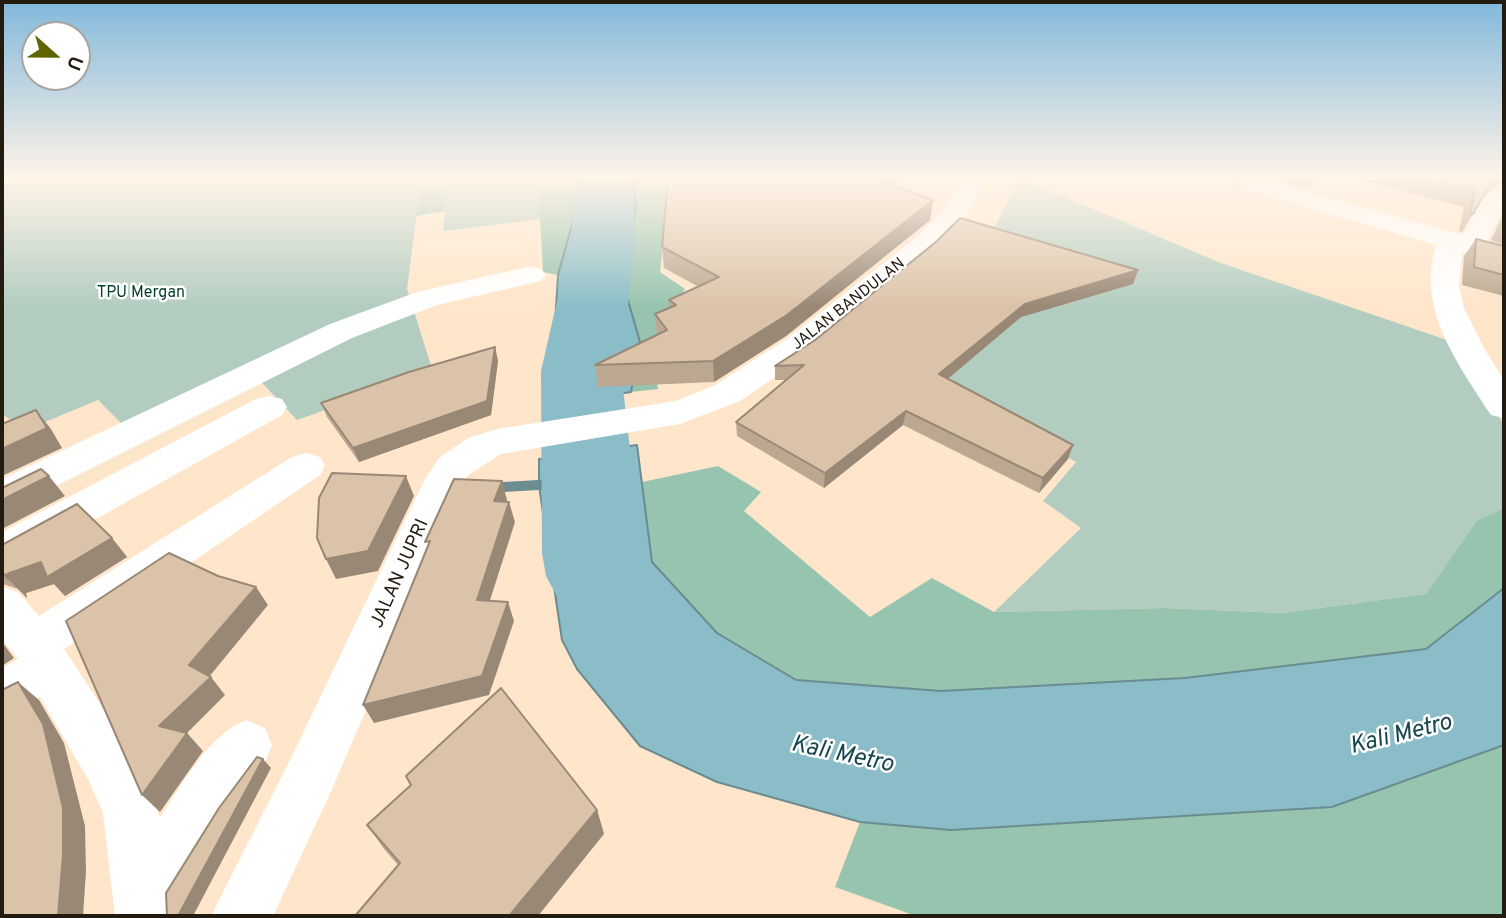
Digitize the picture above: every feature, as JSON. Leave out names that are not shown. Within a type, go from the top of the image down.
[{"type":"street","name":"JALAN BANDULAN","points":[[702,407],[733,390],[799,344],[914,254],[946,223]]},
{"type":"street","points":[[1384,223],[1504,256]]},
{"type":"street","points":[[1477,223],[1442,268],[1446,307],[1492,370],[1504,407]]},
{"type":"street","points":[[2,496],[341,331],[428,298],[531,275]]},
{"type":"street","points":[[2,551],[269,407]]},
{"type":"street","name":"JALAN JUPRI","points":[[241,916],[309,779],[444,481],[453,467],[481,447],[497,442],[702,407]]},
{"type":"street","points":[[2,694],[28,638],[306,466]]},
{"type":"street","points":[[28,638],[108,764],[131,812],[144,905]]},
{"type":"street","points":[[144,905],[198,807],[246,745]]},
{"type":"green space","name":"TPU Mergan","points":[[2,223],[415,223],[407,289],[433,372],[297,420],[250,370],[126,428],[98,400],[26,430],[2,414]]},
{"type":"green space","points":[[444,223],[510,223],[443,231]]},
{"type":"green space","points":[[540,223],[572,223],[558,275],[543,272]]},
{"type":"green space","points":[[633,223],[665,223],[660,272],[685,289],[671,313],[662,337],[657,362],[658,389],[631,392],[640,342],[623,283]]},
{"type":"green space","points":[[997,223],[1126,223],[1221,263],[1456,343],[1504,425],[1504,508],[1477,522],[1426,594],[1282,613],[1166,608],[994,612],[1081,528],[1043,501],[1076,462],[985,410],[949,377],[989,239]]},
{"type":"green space","points":[[718,466],[761,492],[744,511],[870,617],[932,578],[994,612],[1166,608],[1282,613],[1426,594],[1477,521],[1504,508],[1504,588],[1427,649],[1185,678],[941,691],[796,680],[717,633],[652,562],[642,482]]},
{"type":"green space","points":[[1504,745],[1504,916],[916,916],[835,887],[860,822],[951,830],[1332,807]]},
{"type":"water","points":[[572,223],[633,223],[623,283],[640,342],[631,392],[550,404],[558,275]]},
{"type":"water","points":[[637,445],[652,562],[717,633],[796,680],[941,691],[1185,678],[1426,649],[1504,588],[1504,745],[1332,807],[951,830],[860,822],[717,782],[640,746],[577,669],[562,640],[539,486],[539,459]]},
{"type":"building","points":[[664,223],[904,223],[787,315],[713,361],[595,365],[667,330],[655,314],[676,305],[669,300],[719,277],[662,247]]},
{"type":"building","points":[[955,223],[977,223],[1138,270],[1025,304],[939,374],[1073,445],[1043,478],[906,411],[825,473],[736,422],[804,365],[775,366],[815,340],[937,241]]},
{"type":"building","points":[[1476,239],[1504,246],[1504,275],[1474,267]]},
{"type":"building","points":[[495,347],[487,401],[353,448],[321,403],[409,372]]},
{"type":"building","points":[[36,410],[47,428],[2,449],[2,424]]},
{"type":"building","points":[[41,469],[49,476],[2,500],[2,488]]},
{"type":"building","points":[[332,473],[406,476],[368,551],[326,559],[317,538],[319,498]]},
{"type":"building","points":[[454,479],[502,481],[494,501],[509,502],[477,600],[508,602],[482,676],[363,705],[430,541],[425,542]]},
{"type":"building","points":[[77,504],[112,538],[47,577],[41,562],[7,574],[8,579],[2,572],[2,545]]},
{"type":"building","points":[[169,553],[218,576],[256,587],[189,665],[211,677],[159,726],[187,733],[142,795],[66,621]]},
{"type":"building","points":[[18,682],[43,724],[63,808],[63,855],[58,916],[2,916],[2,690]]},
{"type":"building","points":[[501,688],[597,810],[509,916],[355,916],[400,863],[367,825],[411,785],[406,776]]},
{"type":"building","points":[[257,757],[263,759],[178,916],[167,916],[166,893],[219,808]]},
{"type":"waterway","name":"Kali Metro","points":[[597,576],[592,553],[581,371],[603,240],[603,223]]},
{"type":"waterway","points":[[486,488],[556,484]]}]
